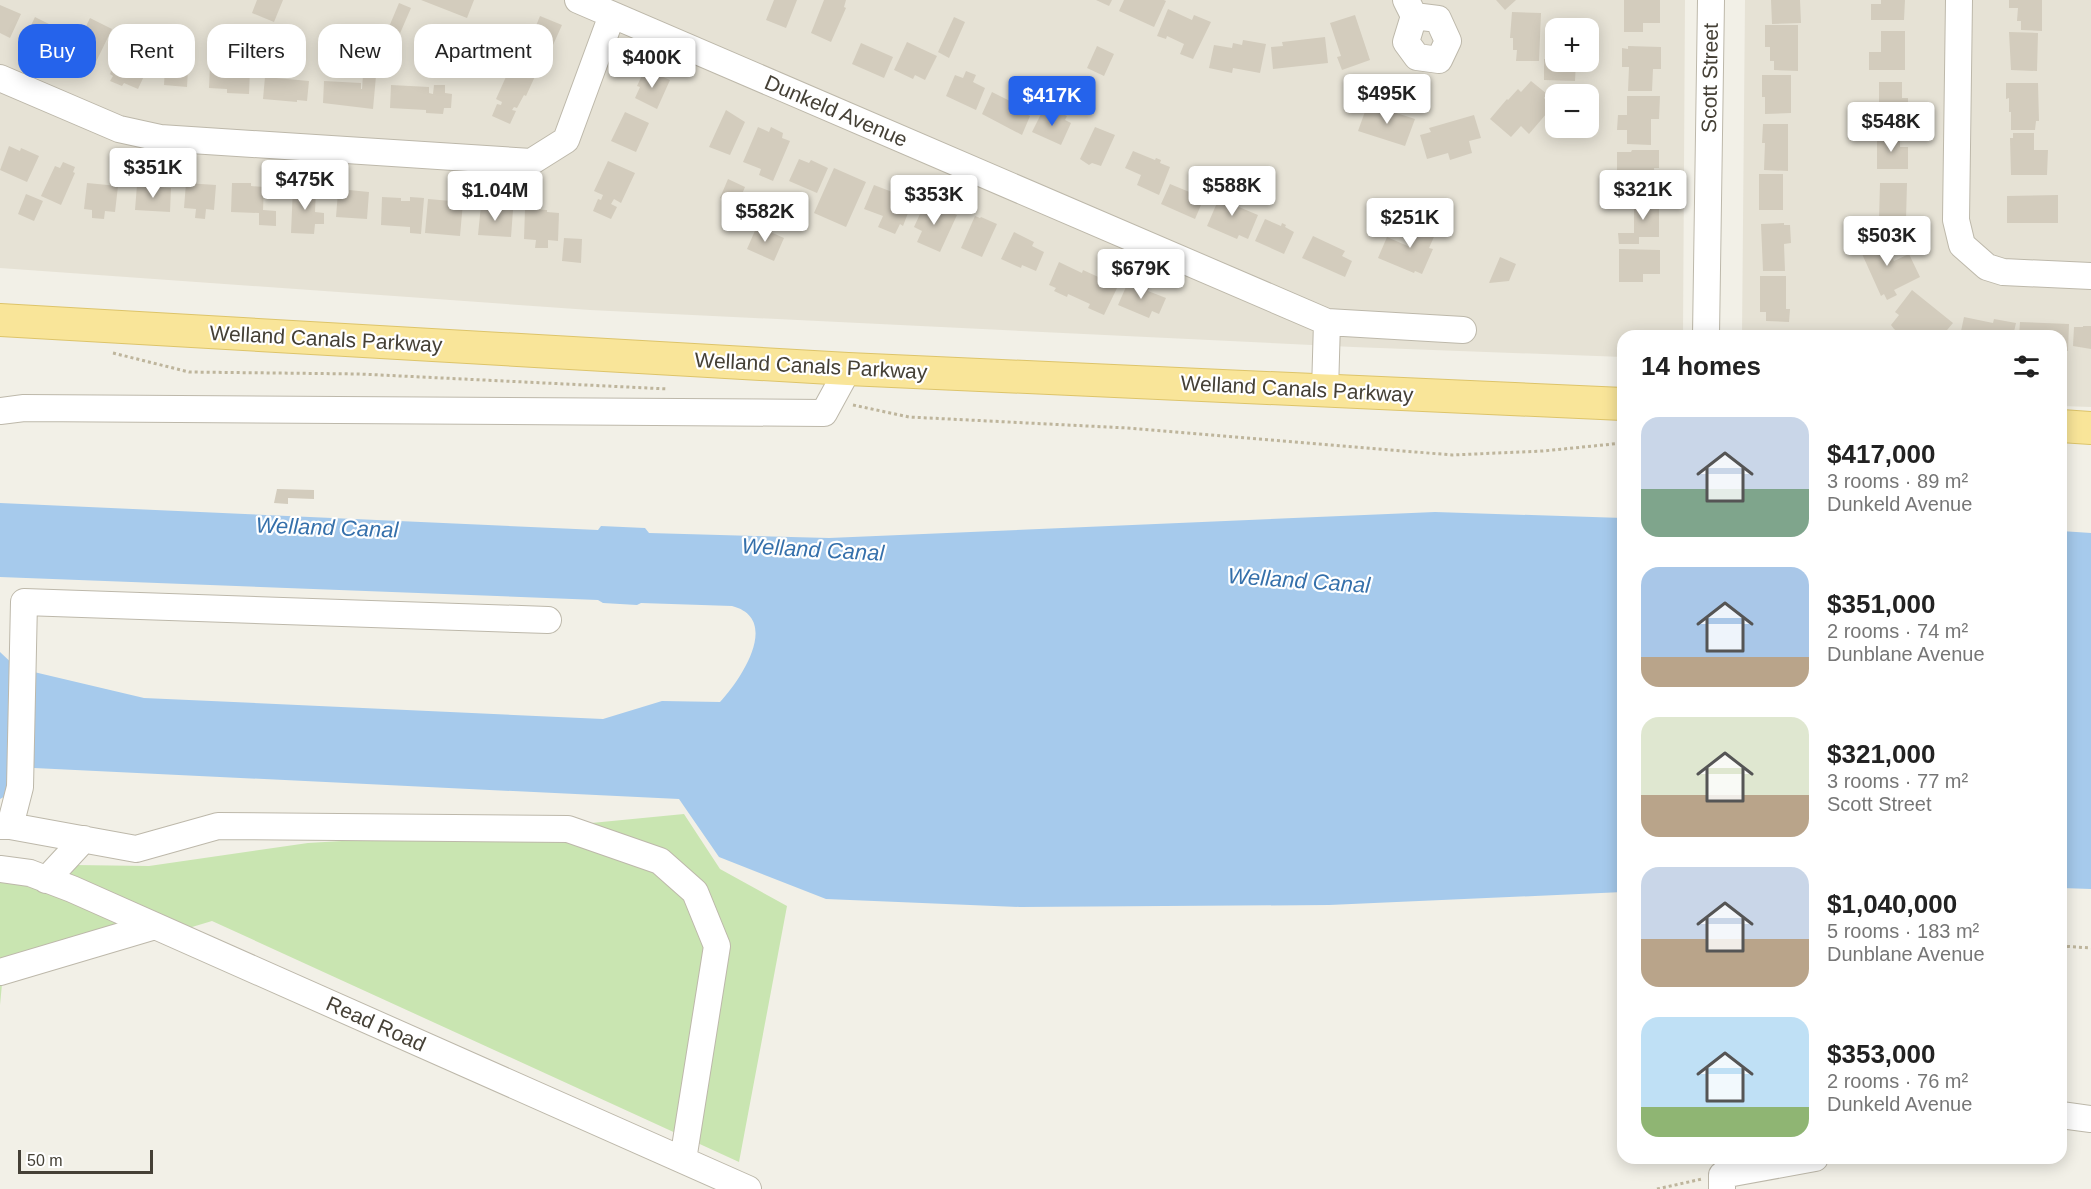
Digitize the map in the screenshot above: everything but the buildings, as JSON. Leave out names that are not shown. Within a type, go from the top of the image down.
[{"type":"main road","name":"Welland Canals Parkway","points":[[0,320],[848,369],[1617,404]]},
{"type":"main road","points":[[2067,426],[2091,428]]},
{"type":"street","name":"Dunkeld Avenue","points":[[578,0],[1326,322],[1463,330]]},
{"type":"street","name":"Scott Street","points":[[1706,330],[1711,0]]},
{"type":"street","points":[[1959,0],[1956,220],[1962,245],[1987,267],[2003,272],[2091,276]]},
{"type":"street","points":[[0,78],[119,129],[160,138],[531,162],[566,140],[612,15]]},
{"type":"street","points":[[1325,391],[1326,322]]},
{"type":"street","points":[[0,411],[24,408],[824,413],[848,369]]},
{"type":"street","points":[[548,620],[24,602],[20,787],[5,826],[136,849],[218,826],[568,829],[660,861],[695,892],[717,946],[682,1160]]},
{"type":"street","points":[[46,880],[84,839]]},
{"type":"street","name":"Read Road","points":[[0,869],[30,873],[72,889],[748,1189]]},
{"type":"street","points":[[0,972],[155,926]]},
{"type":"street","points":[[2067,1116],[2091,1119]]},
{"type":"street","points":[[1722,1182],[1792,1164]]},
{"type":"path","points":[[2067,946],[2091,948]]},
{"type":"path","points":[[1657,1189],[1722,1182]]},
{"type":"shaded area","points":[[0,0],[1685,0],[1683,330],[1617,330],[1617,357],[1353,347],[590,310],[0,268]]},
{"type":"shaded area","points":[[1745,0],[2091,0],[2091,407],[2067,406],[2067,330],[1742,330]]},
{"type":"green space","points":[[684,814],[720,869],[787,906],[739,1162],[212,921],[2,984],[0,1005],[0,864],[149,866],[308,843],[509,831]]},
{"type":"water","name":"Welland Canal","points":[[0,503],[598,530],[601,526],[645,528],[649,533],[829,538],[1435,512],[1617,518],[1617,892],[1329,905],[1020,907],[826,899],[719,857],[679,799],[34,768],[11,793],[0,799],[0,652],[17,668],[144,698],[603,719],[662,701],[720,702],[746,666],[755,637],[754,624],[747,613],[732,606],[641,603],[637,605],[603,603],[598,600],[0,577]]},
{"type":"water","points":[[2067,531],[2091,533],[2091,889],[2067,888]]}]
